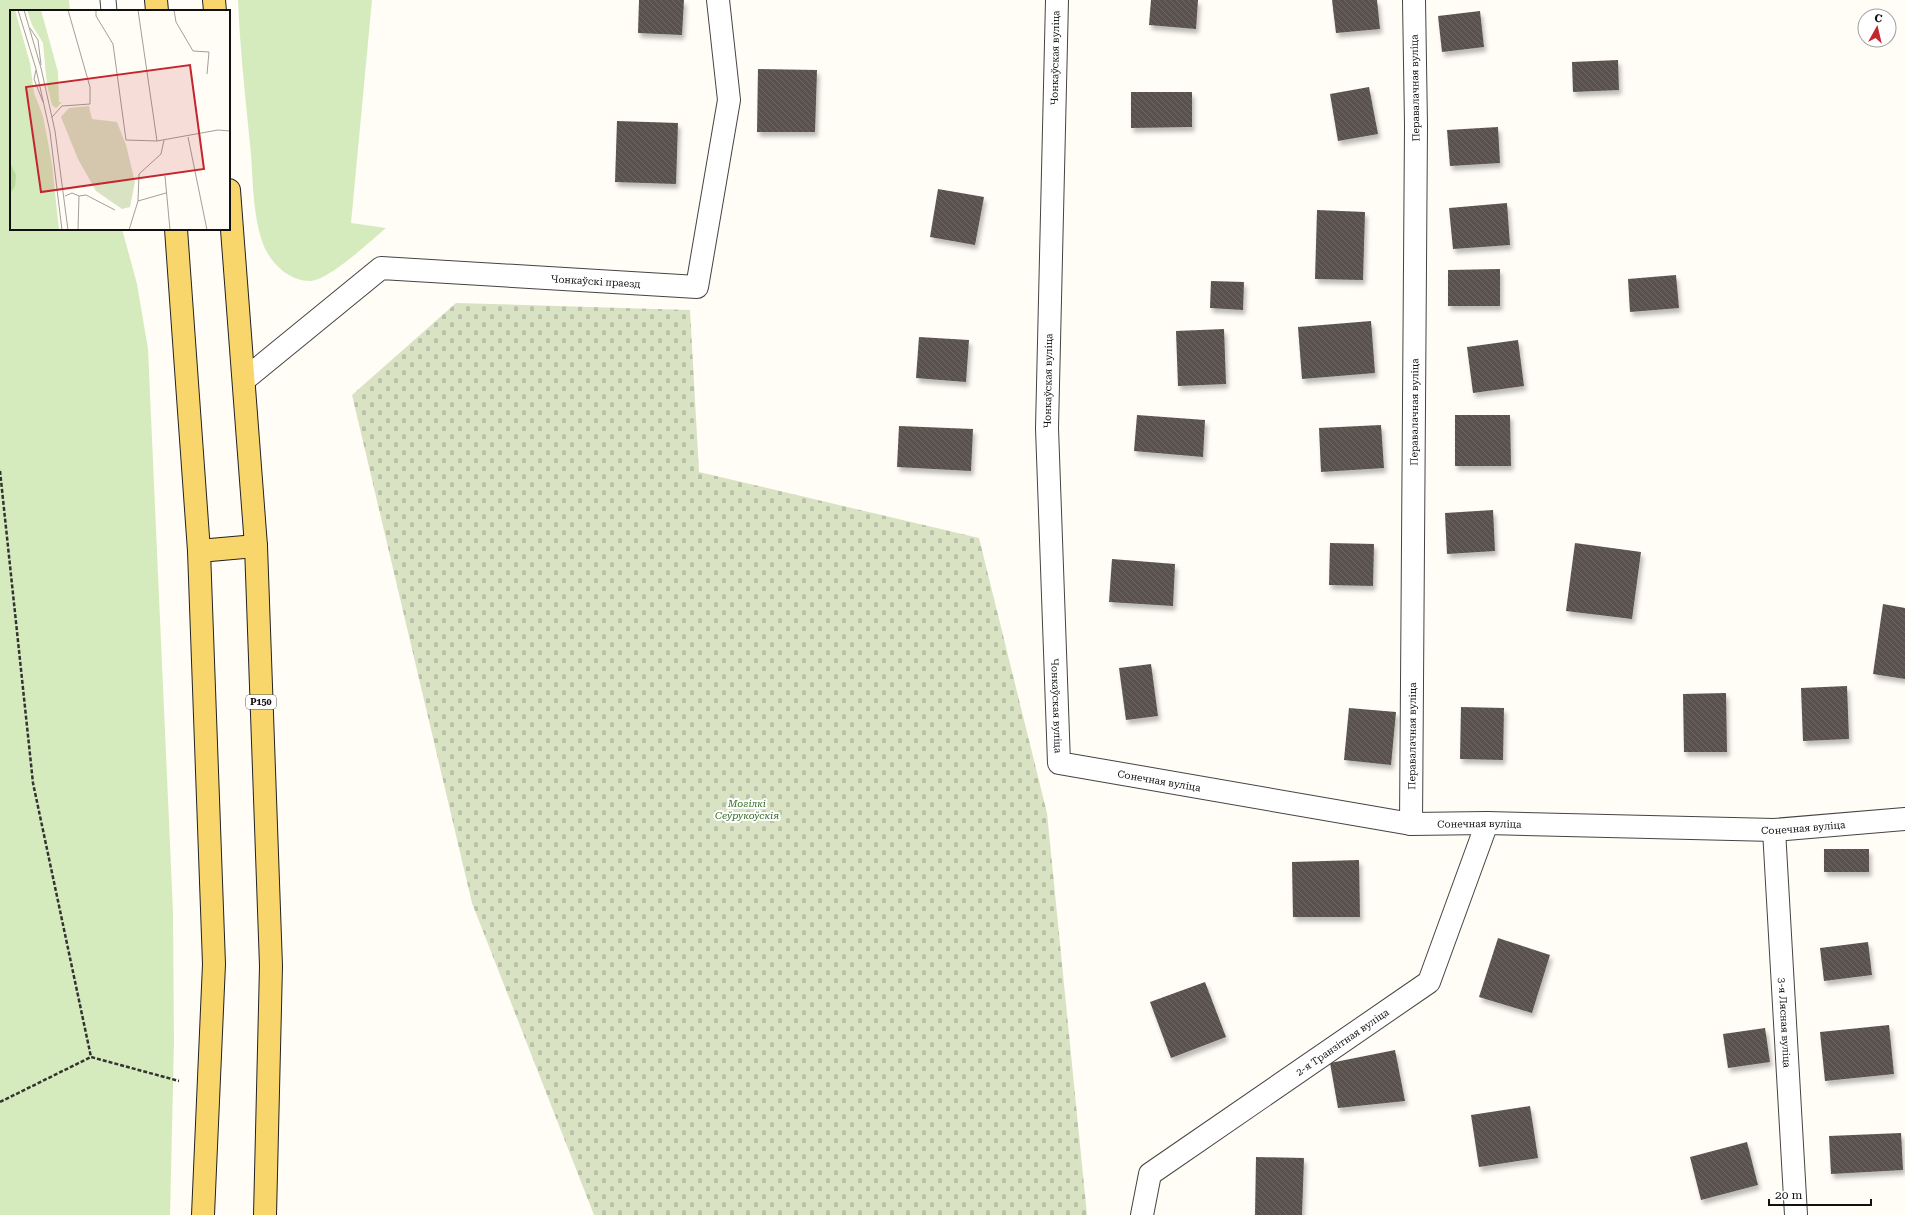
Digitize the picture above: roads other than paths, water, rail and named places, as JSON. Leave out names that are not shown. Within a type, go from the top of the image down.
[{"type":"main road","points":[[156,0],[157,10]]},
{"type":"main road","points":[[214,0],[215,10]]},
{"type":"main road","name":"Р150","points":[[230,203],[256,546],[271,966],[265,1215]]},
{"type":"main road","points":[[175,231],[199,551],[214,964],[202,1215]]},
{"type":"main road","points":[[199,551],[256,546]]},
{"type":"street","name":"Чонкаўскі праезд","points":[[244,380],[380,268],[697,287],[729,100],[718,0]]},
{"type":"street","name":"Чонкаўская вуліца","points":[[1057,0],[1047,428],[1059,763]]},
{"type":"street","name":"Перавалачная вуліца","points":[[1411,824],[1416,125],[1414,0]]},
{"type":"street","name":"Сонечная вуліца","points":[[1059,763],[1411,824],[1487,824],[1774,830],[1905,819]]},
{"type":"street","name":"2-я Транзітная вуліца","points":[[1142,1215],[1150,1174],[1429,982],[1487,824]]},
{"type":"street","name":"3-я Лясная вуліца","points":[[1774,830],[1796,1215]]},
{"type":"lane","points":[[108,0],[109,10]]},
{"type":"park label","name":"Могілкі Сеўрукоўскія","points":[[747,808]]}]
